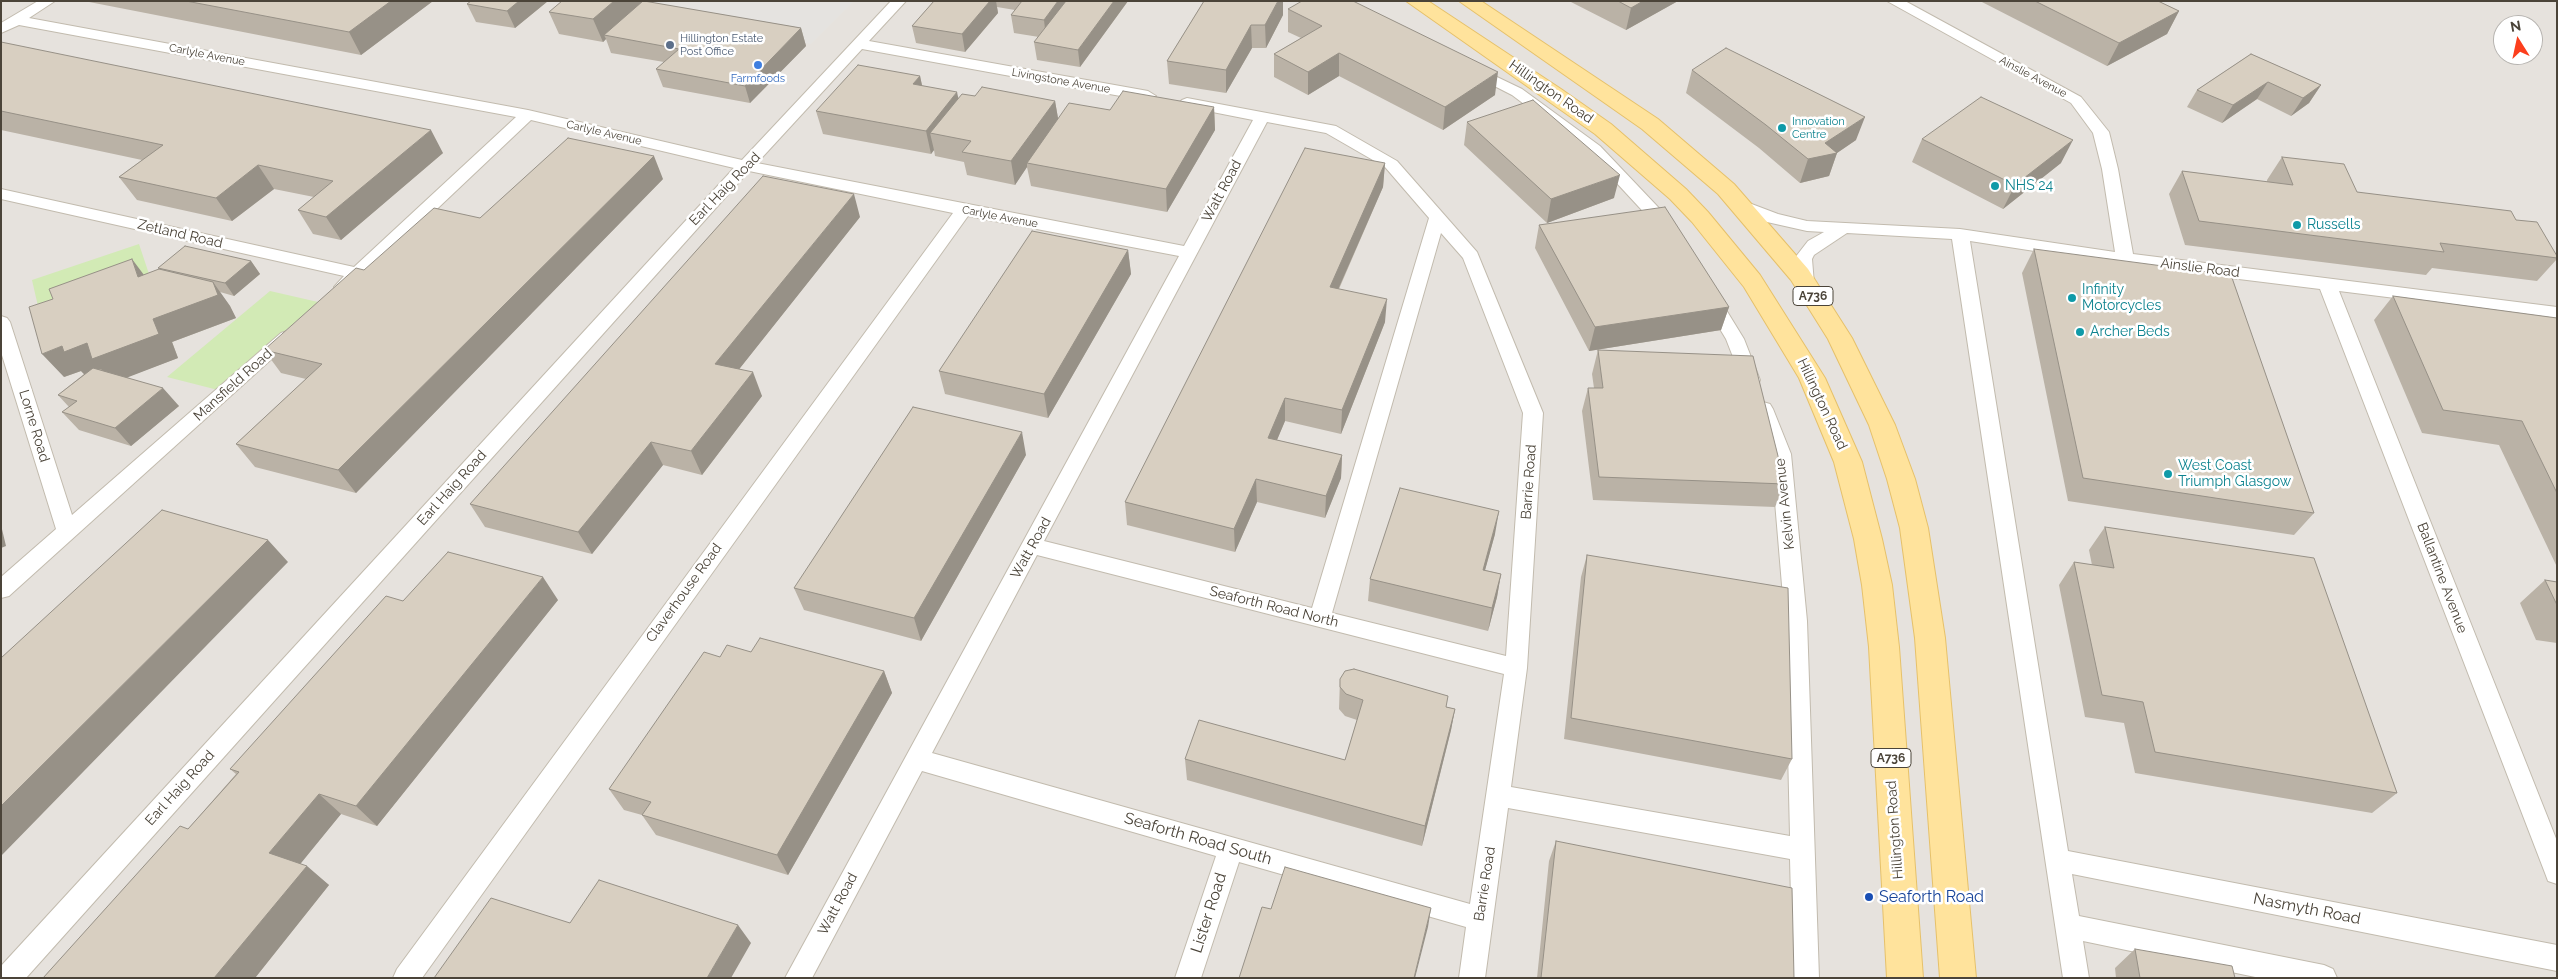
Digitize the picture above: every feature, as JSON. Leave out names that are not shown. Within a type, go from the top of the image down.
[{"type":"main road","name":"Hillington Road","points":[[1415,1],[1561,98],[1626,148],[1678,194],[1700,216],[1752,281],[1773,312],[1812,378],[1848,462],[1868,539],[1877,585],[1884,647],[1905,978]]},
{"type":"main road","name":"Hillington Road","points":[[1468,1],[1650,124],[1726,189],[1805,284],[1840,338],[1882,425],[1901,479],[1914,528],[1930,638],[1958,978]]},
{"type":"street","points":[[1,29],[48,1]]},
{"type":"street","name":"Earl Haig Road","points":[[8,978],[701,213],[747,166],[899,1]]},
{"type":"street","name":"Ainslie Avenue","points":[[1894,1],[2076,100],[2101,132],[2110,169],[2125,259]]},
{"type":"street","name":"Carlyle Avenue","points":[[17,20],[528,115],[747,166],[964,210],[1189,252]]},
{"type":"street","name":"Livingstone Avenue","points":[[860,44],[1262,117]]},
{"type":"street","points":[[1458,61],[1517,92],[1594,149],[1666,224],[1676,240]]},
{"type":"street","points":[[329,299],[528,115]]},
{"type":"street","name":"Barrie Road","points":[[1262,117],[1331,129],[1391,164],[1471,256],[1533,413],[1516,668],[1472,978]]},
{"type":"street","name":"Watt Road","points":[[798,978],[1262,117]]},
{"type":"street","name":"Zetland Road","points":[[1,194],[358,274]]},
{"type":"street","name":"Ainslie Road","points":[[1740,205],[1791,223],[1842,229],[1892,229],[1960,234],[2125,259],[2326,283],[2557,314]]},
{"type":"street","name":"Claverhouse Road","points":[[406,978],[964,210]]},
{"type":"street","points":[[1319,619],[1437,219]]},
{"type":"street","name":"Ainslie Road","points":[[1805,284],[1804,259],[1808,251],[1814,245],[1842,229]]},
{"type":"street","points":[[1960,234],[2076,978]]},
{"type":"street","name":"Kelvin Avenue","points":[[1700,282],[1735,339],[1781,454],[1796,621],[1804,850]]},
{"type":"street","name":"Ballantine Avenue","points":[[2326,283],[2557,872]]},
{"type":"street","name":"Lorne Road","points":[[1,322],[67,531]]},
{"type":"street","name":"Mansfield Road","points":[[1,590],[300,325]]},
{"type":"street","name":"Seaforth Road North","points":[[1032,546],[1516,668]]},
{"type":"street","name":"Seaforth Road South","points":[[916,758],[1479,919]]},
{"type":"street","points":[[1499,796],[1804,850],[1806,978]]},
{"type":"street","name":"Lister Road","points":[[1188,978],[1231,848]]},
{"type":"street","name":"Nasmyth Road","points":[[2058,860],[2557,958]]},
{"type":"street","points":[[2067,926],[2324,978]]},
{"type":"shaded area","points":[[1,1],[2557,1],[2557,978],[1,978]]},
{"type":"shaded area","points":[[654,1],[854,1],[811,44],[642,12]]},
{"type":"green space","points":[[139,244],[150,277],[40,315],[32,280]]},
{"type":"green space","points":[[270,291],[318,302],[218,390],[167,377]]},
{"type":"building","points":[[186,1],[391,1],[349,32]]},
{"type":"building","points":[[471,1],[519,1],[507,11],[467,4]]},
{"type":"building","points":[[562,1],[614,1],[593,19],[549,12]]},
{"type":"building","points":[[643,1],[801,28],[745,86],[656,69],[679,49],[604,35]]},
{"type":"building","points":[[934,1],[990,1],[962,34],[912,26]]},
{"type":"building","points":[[1022,1],[1058,1],[1044,20],[1011,15]]},
{"type":"building","points":[[1066,1],[1114,1],[1078,50],[1034,42]]},
{"type":"building","points":[[1204,1],[1278,1],[1265,25],[1251,25],[1226,70],[1167,61]]},
{"type":"building","points":[[1302,1],[1353,1],[1498,72],[1445,107],[1339,53],[1308,72],[1274,54],[1322,26],[1288,9]]},
{"type":"building","points":[[1618,1],[1643,1],[1631,8]]},
{"type":"building","points":[[2035,1],[2158,1],[2179,11],[2119,43]]},
{"type":"building","points":[[1,42],[431,130],[326,217],[298,210],[333,181],[258,165],[216,198],[119,177],[163,145],[1,111]]},
{"type":"building","points":[[1726,48],[1865,117],[1825,143],[1837,153],[1808,159],[1692,70]]},
{"type":"building","points":[[2251,54],[2321,85],[2303,98],[2268,82],[2233,105],[2197,90]]},
{"type":"building","points":[[858,65],[920,76],[913,84],[957,92],[926,131],[816,111]]},
{"type":"building","points":[[982,87],[1055,101],[1011,161],[962,152],[971,141],[930,133],[962,94],[975,96]]},
{"type":"building","points":[[1123,91],[1214,107],[1166,189],[1027,163],[1069,103],[1110,110]]},
{"type":"building","points":[[1981,97],[2073,140],[2015,185],[1922,139]]},
{"type":"building","points":[[1533,100],[1620,175],[1551,199],[1467,122]]},
{"type":"building","points":[[568,138],[654,156],[338,470],[236,444],[322,364],[264,350],[356,268],[364,270],[434,208],[480,218]]},
{"type":"building","points":[[1305,148],[1385,163],[1330,287],[1387,299],[1342,410],[1285,398],[1268,438],[1342,455],[1326,496],[1256,479],[1234,529],[1125,502]]},
{"type":"building","points":[[2282,157],[2344,164],[2357,192],[2511,211],[2516,220],[2537,222],[2557,258],[2440,243],[2444,252],[2199,221],[2182,171],[2293,185]]},
{"type":"building","points":[[763,176],[854,194],[715,364],[753,372],[691,451],[651,442],[578,532],[470,504]]},
{"type":"building","points":[[1665,207],[1729,307],[1595,327],[1539,225]]},
{"type":"building","points":[[1032,231],[1128,250],[1044,394],[939,371]]},
{"type":"building","points":[[185,246],[251,261],[225,283],[158,268]]},
{"type":"building","points":[[2034,249],[2231,275],[2314,513],[2083,478]]},
{"type":"building","points":[[132,259],[138,277],[159,269],[213,282],[218,295],[153,319],[159,334],[92,359],[87,343],[64,352],[62,346],[42,354],[29,307],[53,299],[49,289]]},
{"type":"building","points":[[2393,296],[2557,318],[2557,493],[2522,421],[2443,410]]},
{"type":"building","points":[[1598,350],[1753,356],[1785,484],[1599,477],[1588,388],[1603,388]]},
{"type":"building","points":[[93,368],[163,388],[115,428],[62,412],[77,401],[58,395]]},
{"type":"building","points":[[913,407],[1022,432],[914,618],[794,588]]},
{"type":"building","points":[[1400,488],[1499,511],[1483,570],[1501,574],[1492,608],[1370,579]]},
{"type":"building","points":[[162,510],[268,540],[1,806],[1,658]]},
{"type":"building","points":[[2105,527],[2314,558],[2397,793],[2155,752],[2143,702],[2102,695],[2074,562],[2114,568]]},
{"type":"building","points":[[448,552],[543,577],[356,806],[319,794],[269,853],[307,866],[214,978],[43,978],[180,826],[188,829],[239,772],[230,769],[386,596],[403,601]]},
{"type":"building","points":[[1587,555],[1788,588],[1792,759],[1571,718]]},
{"type":"building","points":[[2545,580],[2557,582],[2557,605]]},
{"type":"building","points":[[760,638],[884,671],[777,855],[642,815],[651,802],[609,789],[704,652],[720,657],[727,645],[751,652]]},
{"type":"building","points":[[1354,669],[1448,696],[1446,707],[1455,709],[1425,826],[1185,759],[1199,720],[1345,760],[1363,700],[1346,694],[1340,687],[1340,679],[1345,671]]},
{"type":"building","points":[[1556,841],[1792,888],[1794,978],[1541,978]]},
{"type":"building","points":[[1285,867],[1431,908],[1414,978],[1239,978],[1262,907],[1271,909]]},
{"type":"building","points":[[599,880],[738,925],[707,978],[434,978],[491,898],[570,923]]},
{"type":"building","points":[[2135,949],[2232,966],[2235,978],[2140,978]]},
{"type":"place","name":"Hillington Estate Post Office","points":[[670,45]]},
{"type":"place","name":"Farmfoods","points":[[758,65]]},
{"type":"place","name":"Innovation Centre","points":[[1782,128]]},
{"type":"place","name":"NHS 24","points":[[1995,186]]},
{"type":"place","name":"Russells","points":[[2297,225]]},
{"type":"place","name":"Infinity Motorcycles","points":[[2072,298]]},
{"type":"place","name":"Archer Beds","points":[[2080,332]]},
{"type":"place","name":"West Coast Triumph Glasgow","points":[[2168,474]]},
{"type":"place","name":"Seaforth Road","points":[[1869,897]]}]
